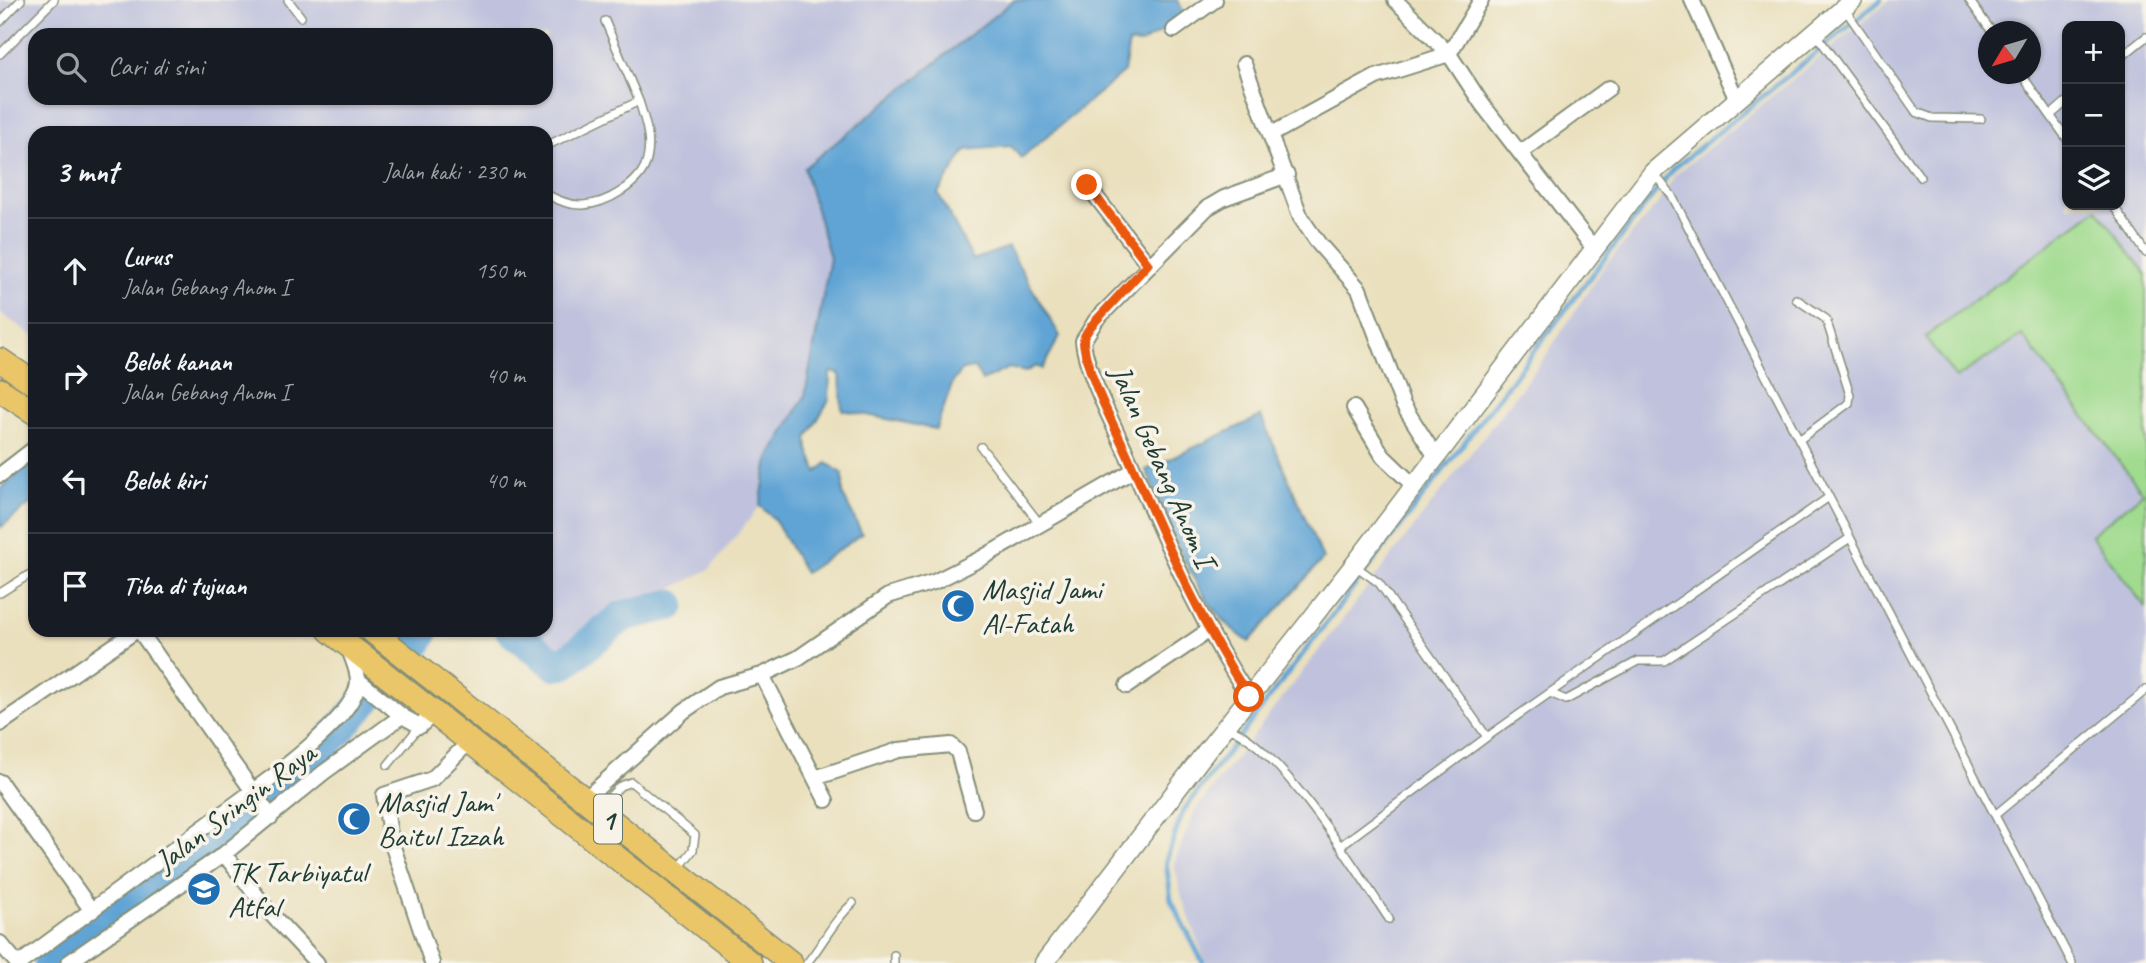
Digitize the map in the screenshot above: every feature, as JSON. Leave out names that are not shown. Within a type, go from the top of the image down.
[{"type":"highway","points":[[0,360],[28,375]]},
{"type":"highway","points":[[0,390],[28,409]]},
{"type":"highway","name":"1","points":[[338,637],[407,690],[427,719],[470,741],[750,963]]},
{"type":"highway","name":"1","points":[[380,637],[596,803],[684,863],[791,963]]},
{"type":"street","points":[[1174,30],[1215,0]]},
{"type":"street","points":[[1395,0],[1449,54],[1520,153],[1595,250]]},
{"type":"street","points":[[1272,134],[1376,77],[1449,54],[1481,0]]},
{"type":"street","points":[[1692,0],[1736,98]]},
{"type":"street","points":[[1044,963],[1231,728],[1249,697],[1356,566],[1436,457],[1655,175],[1736,98],[1848,6]]},
{"type":"street","points":[[1244,64],[1307,230],[1359,289],[1403,405],[1436,457]]},
{"type":"street","points":[[1520,153],[1609,88]]},
{"type":"street","points":[[1087,185],[1148,264],[1213,203],[1287,175]]},
{"type":"street","name":"Jalan Gebang Anom I","points":[[1148,264],[1096,320],[1083,341],[1106,408],[1209,631],[1249,697]]},
{"type":"street","points":[[1354,408],[1383,456],[1414,486]]},
{"type":"street","points":[[0,475],[28,453]]},
{"type":"street","points":[[596,803],[684,710],[719,687],[762,675],[812,650],[888,596],[934,582],[982,558],[1134,470]]},
{"type":"street","points":[[1127,686],[1209,631]]},
{"type":"street","points":[[0,724],[128,637]]},
{"type":"street","points":[[143,637],[269,814]]},
{"type":"street","points":[[347,644],[362,683],[402,716],[427,719]]},
{"type":"street","points":[[762,675],[827,800]]},
{"type":"street","points":[[0,943],[18,963],[92,911],[253,792],[318,737],[362,683]]},
{"type":"street","name":"Jalan Sringin Raya","points":[[76,960],[224,854],[269,814],[402,716]]},
{"type":"street","points":[[432,963],[391,841],[384,795],[432,779],[470,741]]},
{"type":"street","points":[[815,778],[899,750],[951,745],[958,752],[974,810]]},
{"type":"street","points":[[0,782],[92,911]]},
{"type":"street","points":[[224,854],[271,914],[317,963]]},
{"type":"lane","points":[[0,22],[21,0]]},
{"type":"lane","points":[[288,0],[301,17]]},
{"type":"lane","points":[[1969,0],[1984,21]]},
{"type":"lane","points":[[0,54],[52,1]]},
{"type":"lane","points":[[1848,6],[1859,30],[1916,112],[1932,118],[1981,119]]},
{"type":"lane","points":[[553,198],[582,206],[612,197],[638,177],[647,163],[650,139],[639,101],[605,21]]},
{"type":"lane","points":[[1816,34],[1920,177]]},
{"type":"lane","points":[[2125,54],[2146,37]]},
{"type":"lane","points":[[2028,84],[2062,132]]},
{"type":"lane","points":[[553,143],[639,101]]},
{"type":"lane","points":[[2051,115],[2062,105]]},
{"type":"lane","points":[[1655,175],[1672,196],[2072,963]]},
{"type":"lane","points":[[2116,210],[2146,253]]},
{"type":"lane","points":[[1796,299],[1829,324],[1850,395],[1845,409],[1799,440]]},
{"type":"lane","points":[[981,447],[1040,524]]},
{"type":"lane","points":[[1340,846],[1487,737],[1829,497]]},
{"type":"lane","points":[[1550,693],[1566,700],[1637,661],[1664,661],[1850,538]]},
{"type":"lane","points":[[1356,566],[1379,583],[1487,737]]},
{"type":"lane","points":[[0,593],[28,575]]},
{"type":"lane","points":[[1995,815],[2146,690]]},
{"type":"lane","points":[[388,765],[427,719]]},
{"type":"lane","points":[[1231,728],[1259,746],[1273,759],[1340,846],[1389,919]]},
{"type":"lane","points":[[596,803],[631,782],[695,835],[684,863]]},
{"type":"lane","points":[[807,963],[826,939],[834,920],[853,903]]},
{"type":"shaded area","points":[[0,0],[1014,0],[804,168],[830,258],[805,396],[769,460],[760,506],[710,569],[671,589],[624,600],[551,655],[526,637],[553,637],[553,126],[28,126],[28,332],[0,313]]},
{"type":"shaded area","points":[[1890,0],[2146,0],[2146,963],[1206,963],[1182,898],[1174,863],[1195,811],[1545,357],[1603,268],[1658,203],[1675,175]]},
{"type":"green space","points":[[2098,210],[2146,274],[2146,608],[2091,535],[2143,493],[2022,335],[1956,378],[1925,337]]},
{"type":"water","points":[[1014,0],[1177,0],[1187,17],[1140,44],[1129,43],[1124,72],[1021,158],[1011,146],[966,150],[938,193],[973,260],[1008,247],[1060,336],[1042,369],[1036,366],[1025,372],[1009,368],[982,381],[975,368],[962,370],[953,382],[936,429],[842,410],[840,374],[830,372],[829,400],[807,438],[808,449],[817,472],[827,463],[843,474],[843,495],[862,534],[805,573],[774,519],[760,506],[768,460],[805,396],[830,258],[804,168]]},
{"type":"water","points":[[1261,416],[1323,559],[1249,642],[1229,626],[1198,586],[1175,541],[1146,470]]},
{"type":"water","points":[[28,465],[28,506],[0,528],[0,489]]},
{"type":"waterway","points":[[1203,963],[1171,900],[1166,861],[1183,811],[1672,170],[1881,0]]},
{"type":"waterway","points":[[520,637],[556,665],[563,664],[623,616],[670,605]]},
{"type":"waterway","points":[[49,963],[319,752],[414,647],[420,637]]},
{"type":"place","name":"Masjid Jami Al-Fatah","points":[[958,606]]},
{"type":"place","name":"Masjid Jam' Baitul Izzah","points":[[354,819]]},
{"type":"place","name":"TK Tarbiyatul Atfal","points":[[204,889]]},
{"type":"route","points":[[1087,185],[1148,264],[1091,326],[1085,334],[1084,348],[1106,408],[1184,580],[1223,658],[1249,697]]}]
